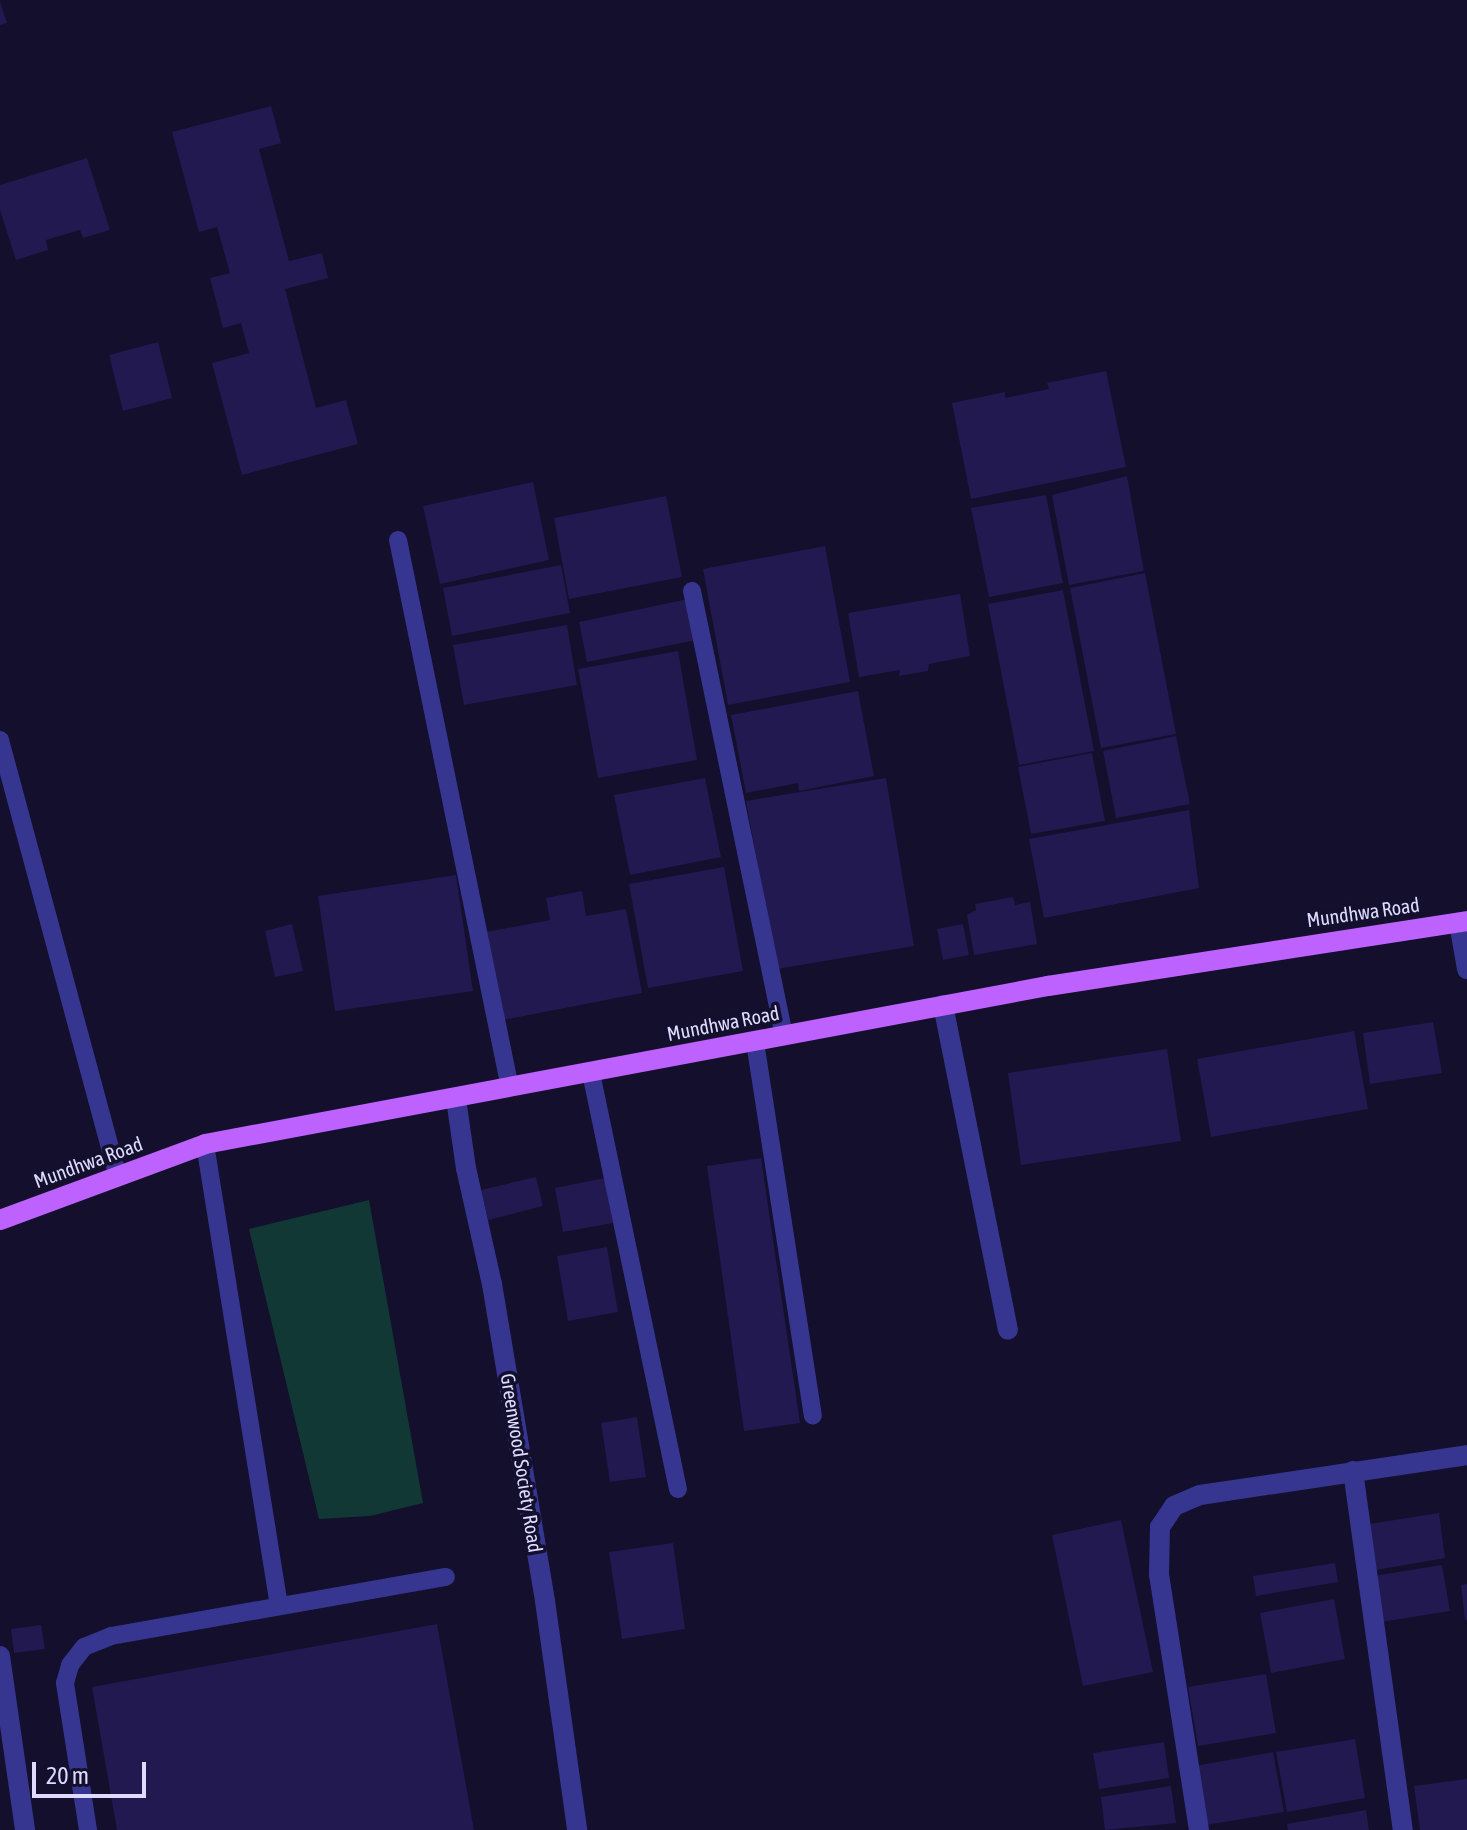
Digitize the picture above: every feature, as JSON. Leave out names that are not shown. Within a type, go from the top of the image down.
[{"type":"main road","name":"Mundhwa Road","points":[[0,1220],[205,1144],[943,1005],[1263,951],[1463,922]]},
{"type":"street","points":[[1463,922],[1467,969]]},
{"type":"street","points":[[943,1005],[1008,1330]]},
{"type":"street","name":"Greenwood Society Road","points":[[456,1099],[466,1168],[492,1284],[545,1601],[577,1830]]},
{"type":"street","points":[[1199,1830],[1159,1574],[1160,1527],[1174,1506],[1200,1495],[1467,1455]]},
{"type":"street","points":[[1353,1471],[1403,1830]]},
{"type":"street","points":[[0,1656],[25,1830]]},
{"type":"lane","points":[[398,540],[510,1088]]},
{"type":"lane","points":[[692,591],[784,1036]]},
{"type":"lane","points":[[0,740],[118,1177]]},
{"type":"lane","points":[[755,1042],[813,1416]]},
{"type":"lane","points":[[591,1073],[678,1489]]},
{"type":"lane","points":[[205,1144],[279,1605]]},
{"type":"lane","points":[[88,1830],[65,1683],[70,1665],[84,1647],[111,1636],[446,1577]]},
{"type":"green space","points":[[369,1200],[423,1503],[370,1516],[319,1519],[249,1229]]},
{"type":"building","points":[[0,2],[7,23],[0,25]]},
{"type":"building","points":[[271,106],[281,143],[259,149],[289,261],[322,253],[328,278],[285,289],[316,408],[346,400],[358,444],[242,475],[212,363],[249,353],[241,323],[223,328],[210,278],[230,273],[217,227],[199,232],[172,132]]},
{"type":"building","points":[[87,158],[110,230],[83,238],[80,230],[46,240],[48,250],[16,260],[0,210],[0,185]]},
{"type":"building","points":[[158,342],[172,398],[123,411],[109,355]]},
{"type":"building","points":[[1106,371],[1126,467],[971,499],[952,403],[1005,392],[1005,398],[1049,389],[1047,383]]},
{"type":"building","points":[[1127,476],[1144,571],[1069,585],[1052,495]]},
{"type":"building","points":[[533,482],[549,560],[440,584],[423,506]]},
{"type":"building","points":[[1046,495],[1063,583],[989,597],[971,508]]},
{"type":"building","points":[[666,496],[682,577],[569,599],[554,518]]},
{"type":"building","points":[[825,546],[850,682],[728,705],[703,569]]},
{"type":"building","points":[[561,565],[570,613],[452,636],[443,588]]},
{"type":"building","points":[[1145,573],[1176,734],[1101,748],[1070,588]]},
{"type":"building","points":[[1063,590],[1094,751],[1019,765],[988,604]]},
{"type":"building","points":[[960,594],[970,656],[929,664],[928,671],[899,676],[900,670],[859,677],[848,613]]},
{"type":"building","points":[[688,599],[696,640],[587,662],[579,622]]},
{"type":"building","points":[[567,625],[577,685],[464,705],[453,645]]},
{"type":"building","points":[[678,651],[697,760],[598,778],[578,669]]},
{"type":"building","points":[[858,691],[874,776],[799,791],[798,783],[746,793],[731,715]]},
{"type":"building","points":[[1176,736],[1190,804],[1116,818],[1103,751]]},
{"type":"building","points":[[1092,753],[1105,821],[1031,834],[1018,767]]},
{"type":"building","points":[[705,778],[721,857],[630,875],[614,795]]},
{"type":"building","points":[[886,778],[914,946],[777,969],[746,801]]},
{"type":"building","points":[[1189,810],[1199,888],[1044,918],[1029,839]]},
{"type":"building","points":[[724,867],[743,971],[648,988],[629,884]]},
{"type":"building","points":[[456,875],[473,991],[335,1011],[318,896]]},
{"type":"building","points":[[582,891],[586,916],[626,909],[642,993],[503,1020],[486,932],[550,920],[546,898]]},
{"type":"building","points":[[1013,897],[1015,905],[1030,902],[1037,944],[974,955],[967,915],[976,910],[975,904]]},
{"type":"building","points":[[292,924],[303,971],[275,977],[265,931]]},
{"type":"building","points":[[963,924],[969,955],[943,960],[937,929]]},
{"type":"building","points":[[1433,1022],[1442,1073],[1370,1084],[1363,1033]]},
{"type":"building","points":[[1354,1031],[1368,1109],[1211,1137],[1197,1059]]},
{"type":"building","points":[[1167,1049],[1181,1141],[1021,1165],[1008,1073]]},
{"type":"building","points":[[761,1158],[800,1423],[744,1431],[707,1166]]},
{"type":"building","points":[[536,1177],[543,1206],[488,1220],[481,1190]]},
{"type":"building","points":[[605,1178],[613,1223],[563,1232],[555,1188]]},
{"type":"building","points":[[607,1247],[618,1312],[568,1321],[557,1256]]},
{"type":"building","points":[[637,1417],[646,1477],[610,1482],[601,1423]]},
{"type":"building","points":[[1439,1513],[1445,1558],[1376,1570],[1369,1524]]},
{"type":"building","points":[[1121,1520],[1153,1672],[1083,1686],[1052,1535]]},
{"type":"building","points":[[673,1543],[685,1629],[622,1639],[609,1552]]},
{"type":"building","points":[[1335,1563],[1338,1582],[1256,1596],[1253,1576]]},
{"type":"building","points":[[1442,1565],[1450,1611],[1381,1622],[1373,1576]]},
{"type":"building","points":[[1467,1584],[1467,1620],[1465,1620],[1461,1585]]},
{"type":"building","points":[[1334,1599],[1345,1659],[1271,1673],[1260,1613]]},
{"type":"building","points":[[437,1624],[474,1830],[117,1830],[92,1687]]},
{"type":"building","points":[[41,1625],[45,1649],[14,1653],[11,1629]]},
{"type":"building","points":[[1266,1674],[1276,1733],[1198,1746],[1188,1687]]},
{"type":"building","points":[[1355,1739],[1365,1798],[1287,1812],[1276,1752]]},
{"type":"building","points":[[1164,1742],[1169,1778],[1099,1789],[1093,1753]]},
{"type":"building","points":[[1273,1752],[1284,1812],[1206,1825],[1195,1766]]},
{"type":"building","points":[[1467,1779],[1467,1830],[1420,1830],[1414,1786]]},
{"type":"building","points":[[1171,1786],[1176,1823],[1105,1830],[1101,1797]]},
{"type":"building","points":[[1366,1810],[1369,1830],[1288,1830],[1287,1824]]}]
